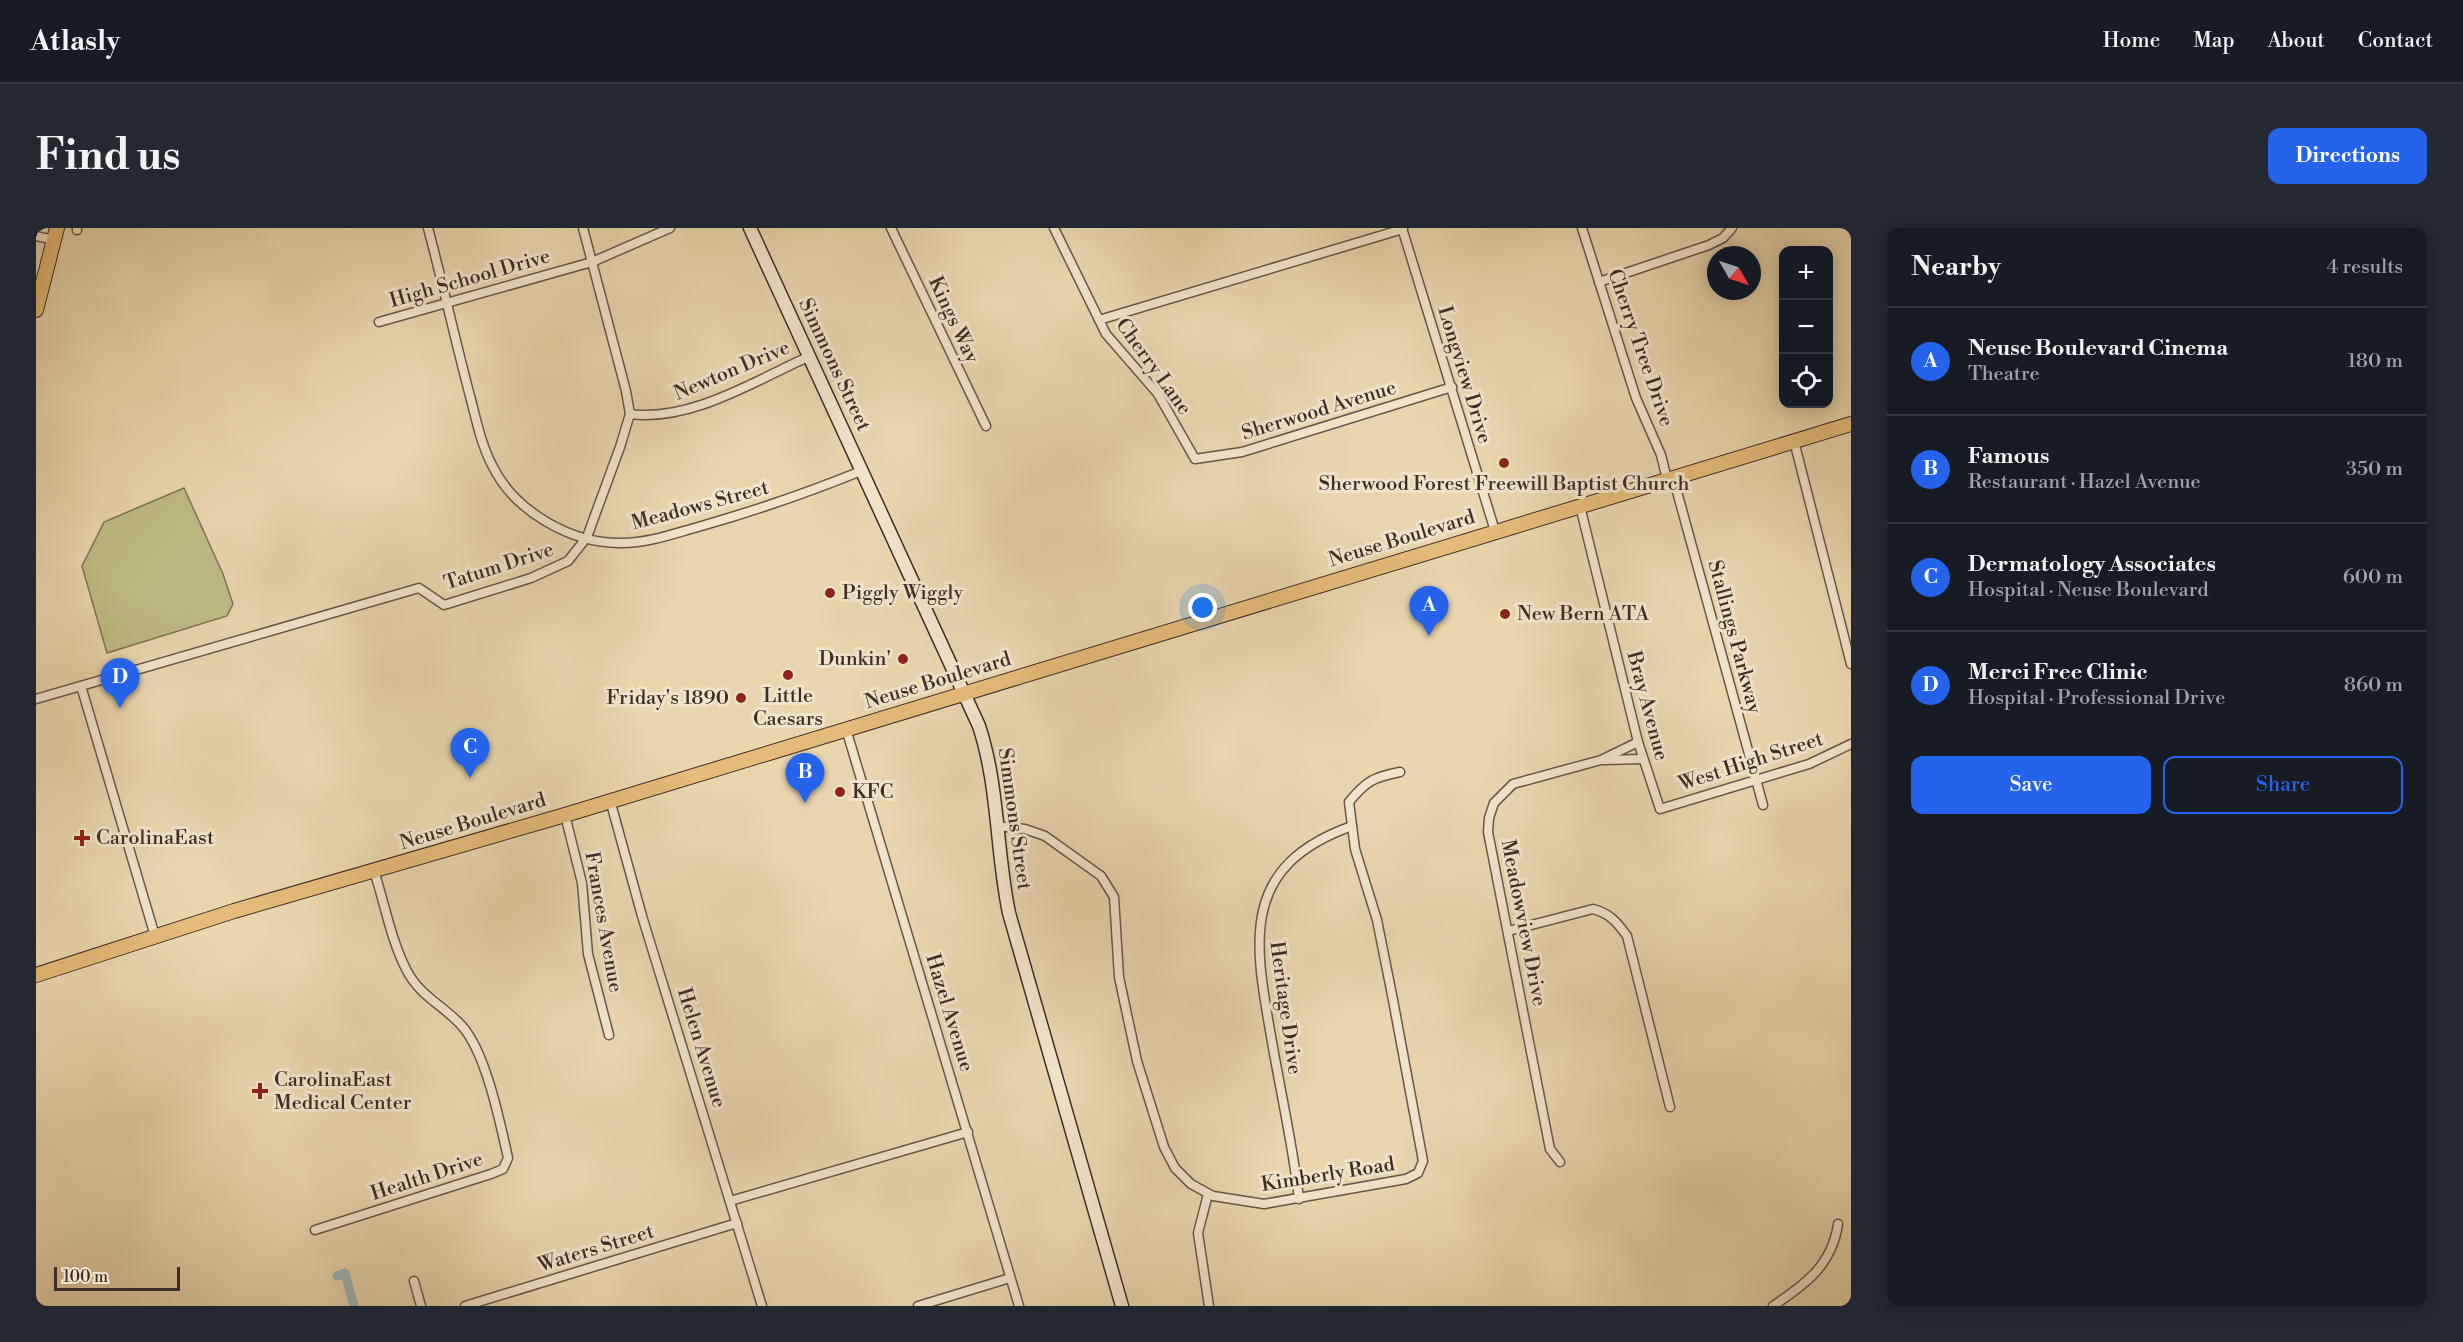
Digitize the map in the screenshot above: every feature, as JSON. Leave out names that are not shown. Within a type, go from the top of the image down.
[{"type":"main road","points":[[36,310],[55,234]]},
{"type":"main road","name":"Neuse Boulevard","points":[[36,975],[155,936],[565,815],[1851,424]]},
{"type":"street","name":"Meadows Street","points":[[428,228],[479,428],[498,477],[527,509],[548,523],[587,537],[621,544],[648,541],[804,495],[861,471]]},
{"type":"street","name":"Tatum Drive","points":[[36,699],[419,588],[444,605],[531,578],[568,561],[587,537],[630,414],[621,365],[583,228]]},
{"type":"street","name":"High School Drive","points":[[379,322],[592,262],[670,228]]},
{"type":"street","name":"Simmons Street","points":[[750,228],[966,693],[988,756],[1000,870],[1011,923],[1122,1306]]},
{"type":"street","name":"Kings Way","points":[[891,228],[986,426]]},
{"type":"street","name":"Cherry Lane","points":[[1054,228],[1099,320],[1119,351],[1158,394],[1195,459]]},
{"type":"street","name":"Cherry Tree Drive","points":[[1582,228],[1636,398],[1670,478]]},
{"type":"street","points":[[1599,282],[1717,242],[1732,228]]},
{"type":"street","points":[[1099,320],[1402,229]]},
{"type":"street","name":"Longview Drive","points":[[1402,229],[1495,531]]},
{"type":"street","points":[[36,236],[55,234]]},
{"type":"street","name":"Newton Drive","points":[[630,414],[651,417],[686,410],[810,356]]},
{"type":"street","name":"Sherwood Avenue","points":[[1195,459],[1242,452],[1452,387]]},
{"type":"street","points":[[1794,441],[1851,664]]},
{"type":"street","name":"Stallings Parkway","points":[[1670,478],[1763,805]]},
{"type":"street","name":"Bray Avenue","points":[[1580,506],[1638,742],[1660,809]]},
{"type":"street","points":[[81,686],[155,936]]},
{"type":"street","name":"Hazel Avenue","points":[[846,729],[1019,1306]]},
{"type":"street","name":"Meadowview Drive","points":[[1560,1162],[1550,1149],[1488,832],[1489,818],[1494,803],[1513,784],[1601,760],[1638,742]]},
{"type":"street","name":"West High Street","points":[[1660,809],[1809,764],[1851,744]]},
{"type":"street","name":"Meadowview Drive","points":[[1601,760],[1643,759]]},
{"type":"street","points":[[1352,826],[1349,802],[1361,787],[1376,776],[1400,772]]},
{"type":"street","name":"Helen Avenue","points":[[610,800],[762,1306]]},
{"type":"street","name":"Frances Avenue","points":[[565,815],[582,883],[588,954],[609,1035]]},
{"type":"street","name":"Kimberly Road","points":[[997,826],[1024,829],[1045,836],[1101,876],[1114,897],[1123,1004],[1137,1061],[1164,1147],[1175,1168],[1191,1184],[1208,1194],[1238,1202],[1264,1204],[1406,1179],[1418,1173],[1423,1161],[1377,920],[1355,849],[1352,826]]},
{"type":"street","name":"Heritage Drive","points":[[1299,1199],[1262,989],[1258,960],[1259,930],[1272,885],[1284,871],[1299,855],[1352,826]]},
{"type":"street","name":"Health Drive","points":[[315,1230],[491,1174],[503,1169],[508,1158],[482,1062],[460,1024],[421,991],[407,973],[374,871]]},
{"type":"street","points":[[1508,931],[1593,909],[1605,912],[1618,922],[1627,936],[1670,1107]]},
{"type":"street","points":[[730,1201],[968,1132]]},
{"type":"street","points":[[1208,1194],[1198,1233],[1209,1306]]},
{"type":"street","name":"Waters Street","points":[[465,1306],[737,1224]]},
{"type":"street","points":[[1773,1306],[1819,1271],[1834,1246],[1838,1224]]},
{"type":"street","points":[[918,1306],[1010,1278]]},
{"type":"street","points":[[414,1281],[421,1306]]},
{"type":"shaded area","points":[[184,488],[223,574],[233,604],[227,616],[107,653],[82,566],[104,522]]},
{"type":"waterway","points":[[337,1276],[345,1273],[354,1306]]},
{"type":"place","name":"Sherwood Forest Freewill Baptist Church","points":[[1504,463]]},
{"type":"place","name":"Piggly Wiggly","points":[[830,593]]},
{"type":"place","name":"New Bern ATA","points":[[1505,614]]},
{"type":"place","name":"Neuse Boulevard Cinema","points":[[1429,636]]},
{"type":"place","name":"Dunkin'","points":[[903,659]]},
{"type":"place","name":"Little Caesars","points":[[788,675]]},
{"type":"place","name":"Friday's 1890","points":[[741,698]]},
{"type":"place","name":"Merci Free Clinic","points":[[120,708]]},
{"type":"place","name":"Dermatology Associates","points":[[470,778]]},
{"type":"place","name":"KFC","points":[[840,792]]},
{"type":"place","name":"Famous","points":[[805,803]]},
{"type":"place","name":"CarolinaEast","points":[[82,838]]},
{"type":"place","name":"CarolinaEast Medical Center","points":[[260,1091]]}]
